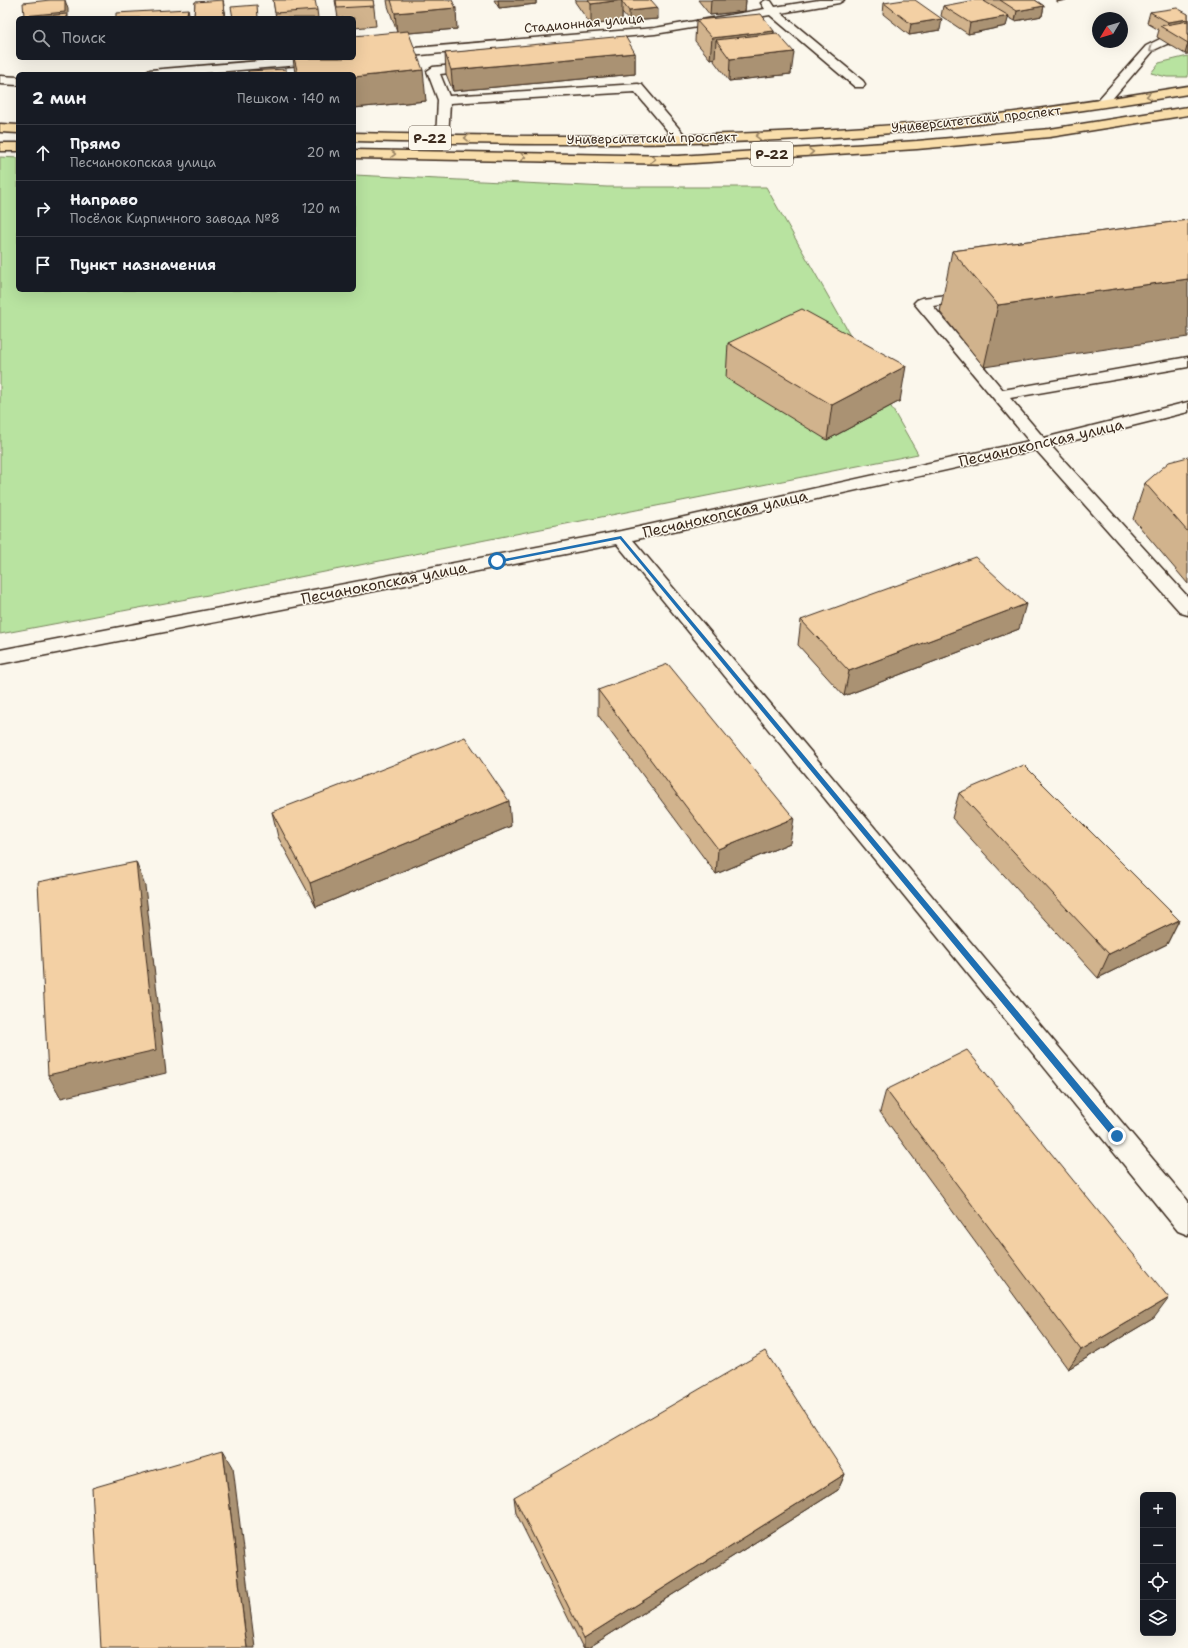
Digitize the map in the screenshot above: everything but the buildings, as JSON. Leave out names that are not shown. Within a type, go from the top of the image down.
[{"type":"highway","name":"Университетский проспект","points":[[356,136],[647,140],[867,131],[1017,116],[1188,90]]},
{"type":"highway","name":"Университетский проспект","points":[[356,154],[678,160],[917,145],[1050,134],[1188,111]]},
{"type":"highway","points":[[0,128],[16,129]]},
{"type":"highway","points":[[0,147],[16,147]]},
{"type":"street","points":[[765,0],[771,10],[859,84]]},
{"type":"street","name":"Стадионная улица","points":[[356,57],[655,31],[771,10],[838,0]]},
{"type":"street","points":[[1102,103],[1150,48],[1164,41],[1188,37]]},
{"type":"street","points":[[173,72],[314,60]]},
{"type":"street","points":[[442,138],[444,100],[433,71],[487,66]]},
{"type":"street","points":[[0,80],[16,81]]},
{"type":"street","points":[[444,100],[638,88],[682,139]]},
{"type":"street","points":[[984,294],[922,303],[1040,444],[1188,609]]},
{"type":"street","points":[[1000,395],[1188,362]]},
{"type":"street","name":"Песчанокопская улица","points":[[0,657],[621,537],[1040,444],[1188,407]]},
{"type":"street","points":[[621,537],[1188,1222]]},
{"type":"green space","points":[[1188,56],[1188,77],[1167,77],[1151,73],[1159,63]]},
{"type":"green space","points":[[0,157],[16,158],[16,292],[356,292],[356,175],[607,187],[766,187],[918,454],[224,592],[0,634]]},
{"type":"route","points":[[497,561],[621,537],[1117,1136]]}]
